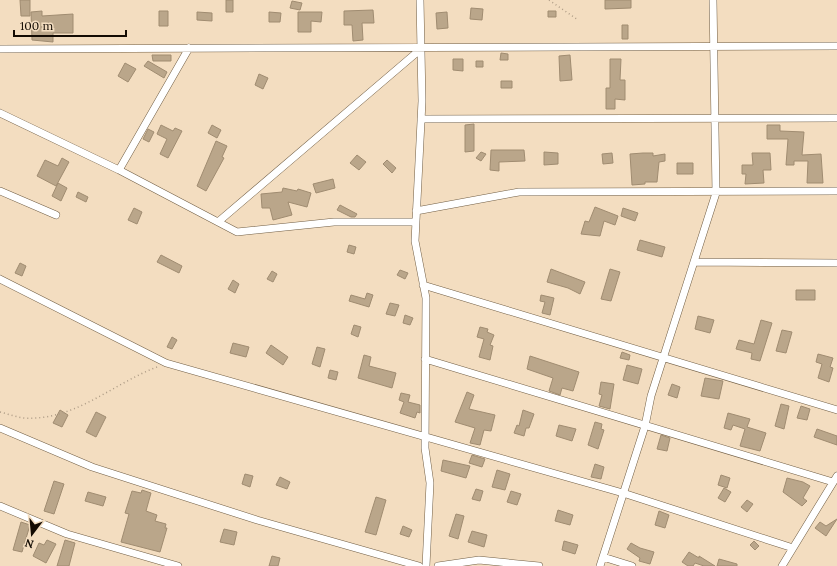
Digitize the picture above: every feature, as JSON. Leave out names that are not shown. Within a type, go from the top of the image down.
[{"type":"street","points":[[420,0],[422,48],[421,119],[415,241],[426,298],[425,438],[430,483],[426,566]]},
{"type":"street","points":[[600,566],[645,426],[651,396],[716,193],[713,0]]},
{"type":"street","points":[[0,49],[837,46]]},
{"type":"street","points":[[119,170],[189,48]]},
{"type":"street","points":[[218,222],[422,48]]},
{"type":"street","points":[[0,113],[119,170],[236,232],[334,222],[415,222]]},
{"type":"street","points":[[421,119],[715,120],[837,118]]},
{"type":"street","points":[[0,191],[56,215]]},
{"type":"street","points":[[416,211],[519,192],[716,193],[837,191]]},
{"type":"street","points":[[694,262],[837,264]]},
{"type":"street","points":[[0,279],[166,364],[623,493],[793,548]]},
{"type":"street","points":[[423,285],[837,410]]},
{"type":"street","points":[[425,359],[645,426],[835,479],[782,566]]},
{"type":"street","points":[[0,428],[92,467],[257,520],[419,566]]},
{"type":"street","points":[[0,506],[67,534],[178,566]]},
{"type":"street","points":[[603,557],[632,566]]},
{"type":"street","points":[[438,566],[479,560],[540,566]]},
{"type":"path","points":[[549,0],[578,20]]},
{"type":"path","points":[[0,412],[24,418],[61,414],[96,400],[149,370],[166,364]]},
{"type":"building","points":[[20,0],[30,0],[30,16],[21,16]]},
{"type":"building","points":[[226,0],[233,0],[233,12],[226,12]]},
{"type":"building","points":[[605,0],[631,0],[631,8],[605,9]]},
{"type":"building","points":[[292,1],[302,3],[300,10],[290,8]]},
{"type":"building","points":[[471,8],[483,9],[482,20],[470,19]]},
{"type":"building","points":[[373,10],[374,23],[362,23],[363,40],[353,41],[352,25],[344,25],[344,11]]},
{"type":"building","points":[[42,11],[42,16],[73,14],[73,33],[53,33],[53,42],[32,40],[31,12]]},
{"type":"building","points":[[159,11],[168,11],[168,26],[159,26]]},
{"type":"building","points":[[548,11],[556,11],[556,17],[548,17]]},
{"type":"building","points":[[197,12],[212,13],[212,21],[197,20]]},
{"type":"building","points":[[269,12],[281,13],[280,22],[269,22]]},
{"type":"building","points":[[298,12],[322,12],[321,22],[311,21],[311,32],[298,32]]},
{"type":"building","points":[[447,12],[448,28],[437,29],[436,13]]},
{"type":"building","points":[[622,25],[628,25],[628,39],[622,39]]},
{"type":"building","points":[[501,53],[508,54],[508,60],[500,60]]},
{"type":"building","points":[[152,55],[171,55],[171,61],[153,61]]},
{"type":"building","points":[[570,55],[572,80],[560,81],[559,56]]},
{"type":"building","points":[[453,59],[463,59],[463,71],[453,70]]},
{"type":"building","points":[[610,59],[621,59],[620,80],[625,80],[625,100],[615,99],[615,109],[606,109],[606,88],[610,88]]},
{"type":"building","points":[[148,61],[167,72],[164,78],[144,66]]},
{"type":"building","points":[[476,61],[483,61],[483,67],[476,67]]},
{"type":"building","points":[[125,63],[136,69],[128,82],[118,76]]},
{"type":"building","points":[[259,74],[268,78],[263,89],[255,85]]},
{"type":"building","points":[[501,81],[512,81],[512,88],[501,88]]},
{"type":"building","points":[[474,124],[474,151],[465,152],[465,125]]},
{"type":"building","points":[[161,125],[173,131],[175,128],[182,131],[168,158],[160,154],[167,139],[157,134]]},
{"type":"building","points":[[212,125],[221,130],[217,138],[208,133]]},
{"type":"building","points":[[767,125],[780,125],[780,131],[804,132],[802,155],[821,154],[823,183],[807,183],[808,161],[794,161],[794,165],[786,165],[788,139],[767,139]]},
{"type":"building","points":[[148,129],[154,132],[149,142],[143,139]]},
{"type":"building","points":[[216,141],[227,146],[222,157],[224,158],[206,191],[197,186]]},
{"type":"building","points":[[491,150],[524,150],[525,161],[499,162],[499,171],[490,170]]},
{"type":"building","points":[[481,152],[486,154],[481,161],[476,158]]},
{"type":"building","points":[[544,152],[558,153],[558,164],[544,165]]},
{"type":"building","points":[[612,153],[613,163],[603,164],[602,154]]},
{"type":"building","points":[[653,153],[653,156],[665,154],[665,161],[659,162],[657,182],[645,182],[645,184],[632,185],[630,154]]},
{"type":"building","points":[[752,153],[770,153],[771,170],[763,170],[764,183],[745,184],[746,174],[742,174],[742,165],[753,165]]},
{"type":"building","points":[[357,155],[366,162],[359,170],[350,163]]},
{"type":"building","points":[[62,158],[69,162],[56,186],[37,176],[45,160],[58,166]]},
{"type":"building","points":[[387,160],[396,168],[392,173],[383,164]]},
{"type":"building","points":[[677,163],[693,163],[693,174],[677,174]]},
{"type":"building","points":[[333,179],[335,188],[316,193],[313,184]]},
{"type":"building","points":[[58,183],[67,188],[61,201],[52,196]]},
{"type":"building","points":[[283,188],[297,191],[298,189],[311,193],[307,207],[288,202],[292,215],[273,220],[270,208],[262,208],[261,194],[282,192]]},
{"type":"building","points":[[78,192],[88,197],[86,202],[76,197]]},
{"type":"building","points":[[340,205],[357,214],[355,217],[351,217],[337,210]]},
{"type":"building","points":[[595,207],[618,216],[615,225],[604,221],[600,236],[581,234],[585,221],[589,222]]},
{"type":"building","points":[[134,208],[142,212],[137,224],[128,220]]},
{"type":"building","points":[[623,208],[638,213],[635,221],[621,216]]},
{"type":"building","points":[[640,240],[665,247],[662,257],[637,250]]},
{"type":"building","points":[[349,245],[356,247],[354,254],[347,252]]},
{"type":"building","points":[[161,255],[182,266],[179,273],[157,262]]},
{"type":"building","points":[[20,263],[26,266],[22,276],[15,273]]},
{"type":"building","points":[[551,269],[585,282],[580,294],[568,288],[547,282]]},
{"type":"building","points":[[610,269],[620,272],[611,301],[601,299]]},
{"type":"building","points":[[400,270],[408,273],[405,279],[397,275]]},
{"type":"building","points":[[272,271],[277,274],[273,282],[267,279]]},
{"type":"building","points":[[233,280],[239,284],[235,293],[228,289]]},
{"type":"building","points":[[796,290],[815,290],[815,300],[796,300]]},
{"type":"building","points":[[367,293],[373,295],[369,307],[349,301],[351,295],[365,299]]},
{"type":"building","points":[[541,295],[554,298],[550,315],[542,313],[545,302],[540,301]]},
{"type":"building","points":[[390,303],[399,305],[395,316],[386,314]]},
{"type":"building","points":[[405,315],[413,318],[410,325],[403,323]]},
{"type":"building","points":[[698,316],[714,320],[710,333],[695,329]]},
{"type":"building","points":[[761,320],[772,323],[760,361],[751,359],[752,353],[736,349],[739,340],[754,344]]},
{"type":"building","points":[[354,325],[361,327],[358,337],[351,334]]},
{"type":"building","points":[[480,327],[488,329],[487,332],[494,335],[490,345],[493,346],[490,360],[479,357],[484,339],[477,337]]},
{"type":"building","points":[[782,330],[792,332],[786,353],[776,351]]},
{"type":"building","points":[[172,337],[177,340],[172,349],[167,347]]},
{"type":"building","points":[[233,343],[249,347],[246,357],[230,353]]},
{"type":"building","points":[[271,345],[288,357],[283,365],[266,353]]},
{"type":"building","points":[[317,347],[325,349],[320,367],[312,364]]},
{"type":"building","points":[[622,352],[630,355],[629,360],[620,358]]},
{"type":"building","points":[[818,354],[833,358],[830,367],[833,368],[829,382],[818,378],[822,364],[816,362]]},
{"type":"building","points":[[364,355],[371,357],[369,366],[396,373],[392,388],[358,378]]},
{"type":"building","points":[[530,356],[579,372],[573,391],[562,388],[560,395],[549,391],[553,378],[527,369]]},
{"type":"building","points":[[627,365],[642,369],[638,384],[623,380]]},
{"type":"building","points":[[330,370],[338,372],[336,380],[328,378]]},
{"type":"building","points":[[705,378],[723,381],[719,399],[701,396]]},
{"type":"building","points":[[601,382],[614,384],[610,409],[599,406],[602,395],[599,394]]},
{"type":"building","points":[[672,384],[680,387],[677,398],[668,395]]},
{"type":"building","points":[[467,392],[474,395],[469,409],[495,415],[491,431],[484,430],[480,445],[470,443],[475,428],[455,422]]},
{"type":"building","points":[[401,393],[410,395],[408,402],[420,405],[420,413],[417,412],[415,418],[400,413],[404,402],[399,400]]},
{"type":"building","points":[[781,404],[789,406],[784,429],[775,426]]},
{"type":"building","points":[[801,406],[810,409],[807,420],[797,418]]},
{"type":"building","points":[[60,410],[68,415],[62,427],[53,423]]},
{"type":"building","points":[[523,410],[534,414],[529,428],[526,428],[524,436],[514,433],[517,425],[519,426]]},
{"type":"building","points":[[96,412],[106,417],[96,437],[86,432]]},
{"type":"building","points":[[728,413],[750,419],[747,427],[766,433],[760,451],[740,446],[745,429],[733,425],[731,430],[724,428]]},
{"type":"building","points":[[595,422],[602,424],[601,429],[604,430],[598,449],[588,445]]},
{"type":"building","points":[[559,425],[576,429],[572,441],[556,436]]},
{"type":"building","points":[[817,429],[837,436],[837,445],[814,437]]},
{"type":"building","points":[[661,435],[670,438],[667,451],[657,449]]},
{"type":"building","points":[[472,455],[485,459],[482,467],[469,463]]},
{"type":"building","points":[[443,460],[470,466],[466,478],[441,471]]},
{"type":"building","points":[[595,464],[604,467],[601,479],[591,477]]},
{"type":"building","points":[[497,470],[510,474],[505,490],[492,487]]},
{"type":"building","points":[[245,474],[253,476],[250,487],[242,484]]},
{"type":"building","points":[[721,475],[730,478],[727,488],[718,485]]},
{"type":"building","points":[[280,477],[290,482],[287,489],[276,485]]},
{"type":"building","points":[[787,478],[803,482],[810,486],[803,498],[807,501],[802,506],[783,492]]},
{"type":"building","points":[[54,481],[64,484],[54,514],[44,511]]},
{"type":"building","points":[[724,488],[731,492],[725,502],[718,498]]},
{"type":"building","points":[[476,489],[483,491],[480,501],[472,499]]},
{"type":"building","points":[[142,490],[151,493],[146,511],[157,515],[155,521],[166,524],[165,528],[167,528],[160,552],[121,542],[129,514],[125,513],[132,491],[141,493]]},
{"type":"building","points":[[511,491],[521,494],[517,505],[507,502]]},
{"type":"building","points":[[88,492],[106,497],[103,506],[85,501]]},
{"type":"building","points":[[376,497],[386,500],[376,535],[365,532]]},
{"type":"building","points":[[747,500],[753,504],[747,512],[741,507]]},
{"type":"building","points":[[558,510],[573,515],[570,525],[555,521]]},
{"type":"building","points":[[659,511],[669,515],[665,528],[655,525]]},
{"type":"building","points":[[456,514],[464,516],[458,539],[449,536]]},
{"type":"building","points":[[837,519],[826,536],[815,528],[820,522],[826,526]]},
{"type":"building","points":[[21,522],[30,525],[22,552],[13,550]]},
{"type":"building","points":[[403,526],[412,530],[409,537],[400,534]]},
{"type":"building","points":[[224,529],[237,532],[234,545],[220,542]]},
{"type":"building","points":[[472,531],[487,535],[484,547],[468,542]]},
{"type":"building","points":[[47,540],[56,544],[46,563],[33,556],[39,543],[44,545]]},
{"type":"building","points":[[65,540],[75,543],[69,566],[57,566]]},
{"type":"building","points":[[564,541],[578,545],[575,554],[562,550]]},
{"type":"building","points":[[754,541],[759,546],[755,550],[750,545]]},
{"type":"building","points":[[631,543],[640,548],[654,552],[650,564],[639,561],[640,558],[627,549]]},
{"type":"building","points":[[689,552],[699,558],[699,556],[715,566],[704,566],[695,563],[693,566],[688,566],[682,562]]},
{"type":"building","points":[[272,556],[280,558],[278,566],[269,566]]},
{"type":"building","points":[[719,559],[737,564],[737,566],[717,566]]}]
